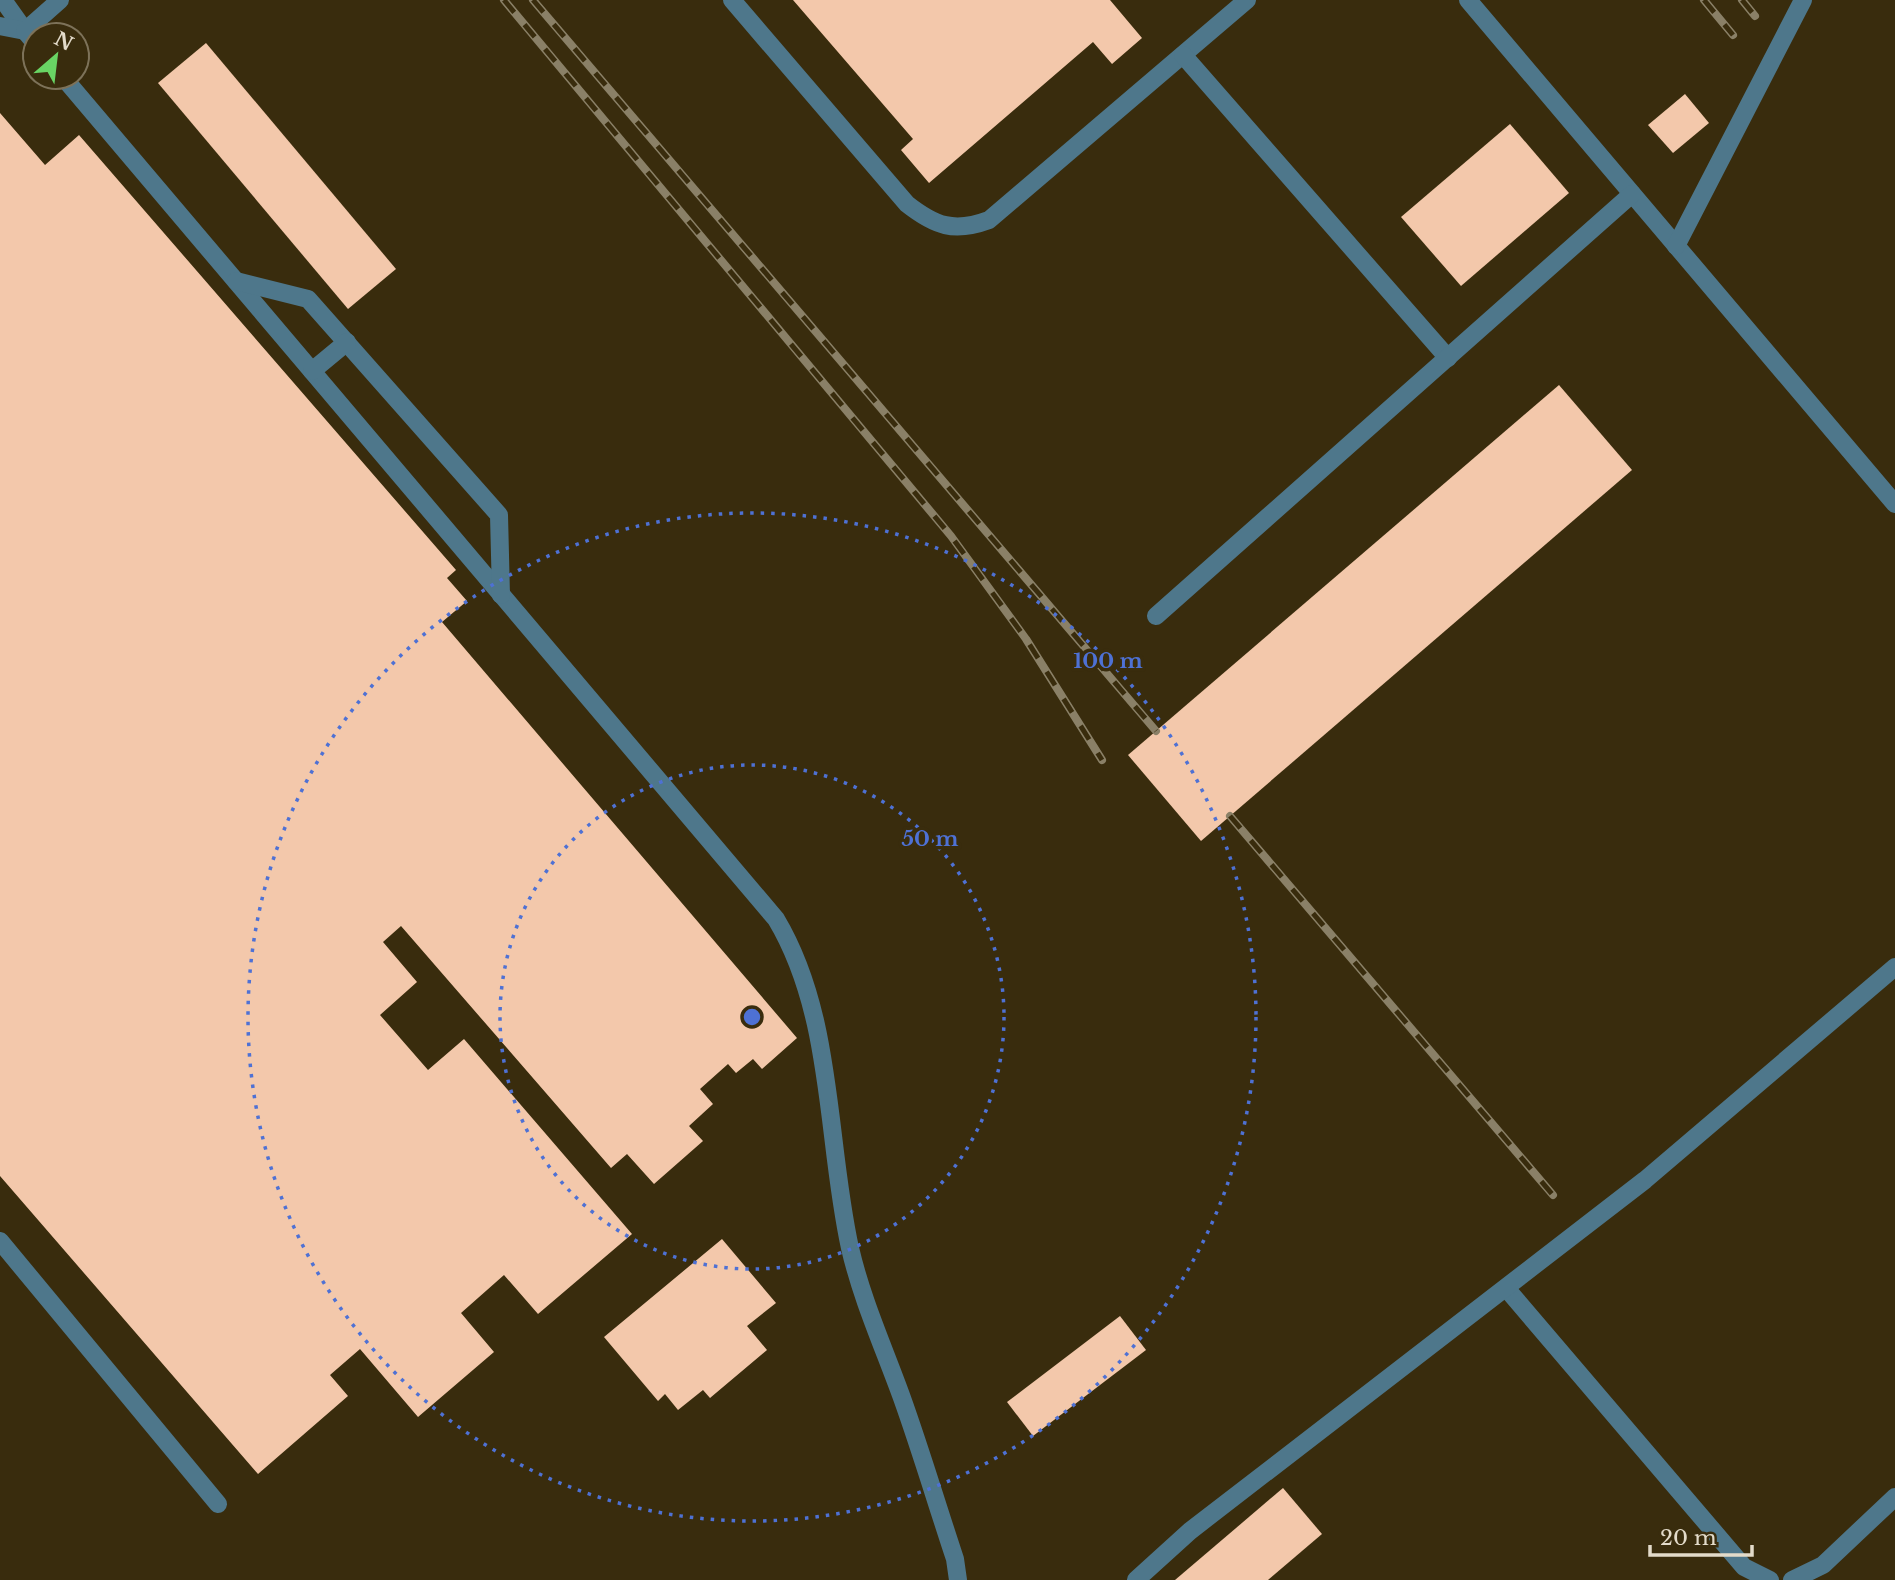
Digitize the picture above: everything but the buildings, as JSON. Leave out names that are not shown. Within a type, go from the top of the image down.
[{"type":"lane","points":[[2,0],[21,25]]},
{"type":"lane","points":[[43,21],[60,0]]},
{"type":"lane","points":[[732,0],[907,204],[926,219],[967,229],[989,220],[1248,0]]},
{"type":"lane","points":[[1468,0],[1895,504]]},
{"type":"lane","points":[[1676,246],[1803,0]]},
{"type":"lane","points":[[0,26],[21,34]]},
{"type":"lane","points":[[1183,55],[1448,358]]},
{"type":"lane","points":[[75,91],[776,919],[790,942],[816,1016],[849,1245],[859,1283],[902,1398],[955,1559],[958,1580]]},
{"type":"lane","points":[[1156,616],[1632,194]]},
{"type":"lane","points":[[236,281],[309,299],[499,515],[501,595]]},
{"type":"lane","points":[[312,371],[347,342]]},
{"type":"lane","points":[[1136,1580],[1190,1531],[1645,1180],[1895,967]]},
{"type":"lane","points":[[0,1241],[218,1504]]},
{"type":"lane","points":[[1506,1288],[1744,1567],[1770,1580]]},
{"type":"lane","points":[[1792,1580],[1824,1565],[1895,1497]]},
{"type":"railway","points":[[504,0],[951,536],[1026,639],[1102,760]]},
{"type":"railway","points":[[533,0],[1156,731]]},
{"type":"railway","points":[[1704,0],[1733,35]]},
{"type":"railway","points":[[1742,0],[1755,16]]},
{"type":"railway","points":[[1230,816],[1553,1195]]}]
